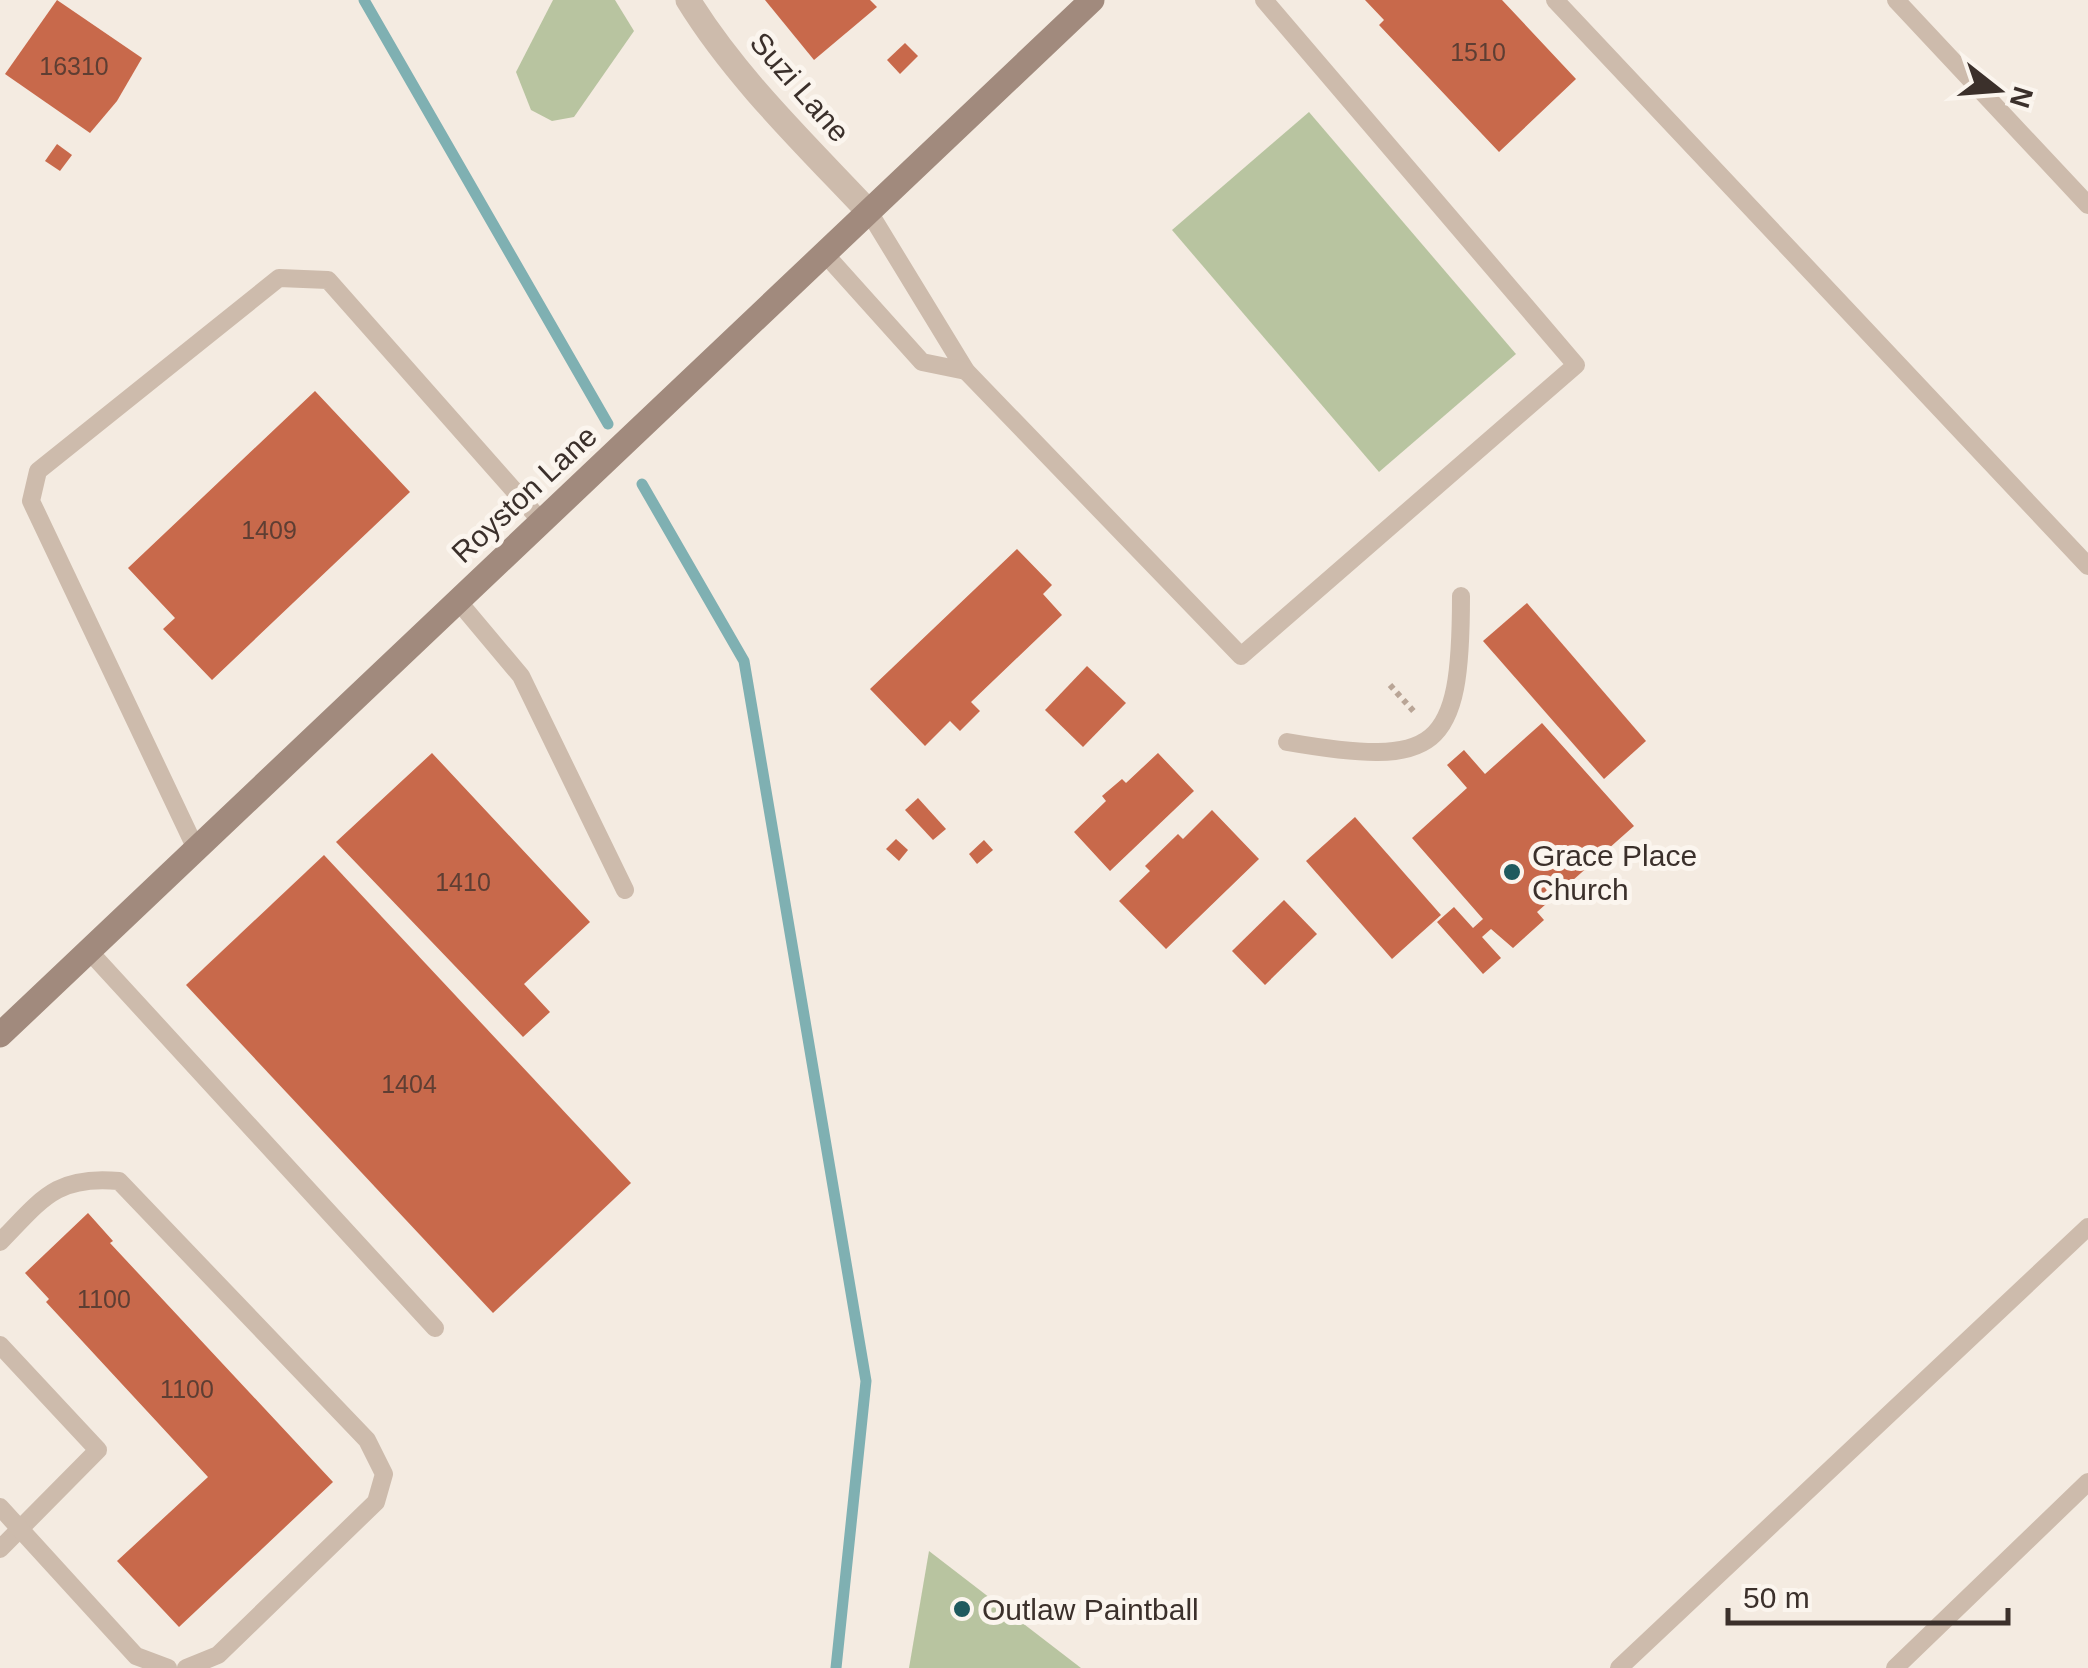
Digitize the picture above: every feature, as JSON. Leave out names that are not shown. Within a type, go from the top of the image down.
[{"type":"street","name":"Suzi Lane","points":[[688,0],[704,26],[788,126],[869,212]]},
{"type":"street","name":"Royston Lane","points":[[0,1036],[1092,0]]},
{"type":"lane","points":[[869,212],[966,371],[1241,656],[1576,365],[1264,0]]},
{"type":"lane","points":[[1555,0],[2088,566]]},
{"type":"lane","points":[[1896,0],[2088,204]]},
{"type":"lane","points":[[824,254],[922,362],[966,371]]},
{"type":"lane","points":[[196,849],[31,501],[38,471],[280,278],[328,280],[542,522]]},
{"type":"lane","points":[[1287,742],[1351,753],[1394,754],[1428,742],[1447,719],[1456,687],[1462,596]]},
{"type":"lane","points":[[458,601],[520,676],[625,890]]},
{"type":"lane","points":[[88,951],[434,1328]]},
{"type":"lane","points":[[0,1242],[50,1190],[84,1178],[120,1182],[367,1440],[384,1474],[376,1502],[218,1655],[186,1668]]},
{"type":"lane","points":[[1618,1668],[2088,1227]]},
{"type":"lane","points":[[0,1345],[98,1450],[0,1549]]},
{"type":"lane","points":[[1894,1668],[2088,1482]]},
{"type":"lane","points":[[0,1507],[136,1656],[168,1668]]},
{"type":"path","points":[[1390,685],[1419,718]]},
{"type":"green space","points":[[553,0],[615,0],[634,31],[574,117],[552,121],[531,110],[516,72]]},
{"type":"green space","points":[[1309,112],[1516,354],[1379,472],[1172,230]]},
{"type":"green space","name":"Outlaw Paintball","points":[[929,1551],[1081,1668],[909,1668]]},
{"type":"building","points":[[57,0],[142,58],[117,101],[90,133],[5,74]]},
{"type":"building","points":[[765,0],[870,0],[877,7],[814,60]]},
{"type":"building","points":[[1365,0],[1502,0],[1576,79],[1499,152],[1379,25],[1384,20]]},
{"type":"building","points":[[905,43],[918,56],[900,74],[887,60]]},
{"type":"building","points":[[57,144],[72,155],[60,171],[45,161]]},
{"type":"building","points":[[315,391],[410,492],[212,680],[163,629],[175,618],[128,568]]},
{"type":"building","points":[[1017,549],[1052,585],[1043,594],[1062,615],[971,702],[980,711],[960,731],[950,721],[925,746],[870,689]]},
{"type":"building","points":[[1527,603],[1646,741],[1604,779],[1483,641]]},
{"type":"building","points":[[1087,666],[1126,703],[1083,747],[1045,710]]},
{"type":"building","name":"Grace Place Church","points":[[1542,723],[1634,826],[1537,912],[1544,920],[1513,948],[1491,929],[1482,937],[1501,958],[1483,974],[1437,922],[1454,907],[1473,928],[1483,919],[1412,838],[1467,788],[1447,765],[1464,750],[1485,774]]},
{"type":"building","points":[[432,753],[590,922],[524,984],[550,1012],[523,1037],[336,842]]},
{"type":"building","points":[[1158,753],[1194,791],[1110,871],[1074,832],[1106,801],[1102,796],[1122,779],[1126,783]]},
{"type":"building","points":[[918,798],[946,829],[933,840],[905,810]]},
{"type":"building","points":[[1212,810],[1259,859],[1166,949],[1119,901],[1150,871],[1145,866],[1178,834],[1183,839]]},
{"type":"building","points":[[1355,817],[1441,915],[1392,959],[1306,861]]},
{"type":"building","points":[[896,839],[908,850],[899,861],[886,849]]},
{"type":"building","points":[[984,840],[993,850],[977,864],[969,854]]},
{"type":"building","points":[[324,855],[631,1183],[493,1313],[186,985]]},
{"type":"building","points":[[1284,900],[1317,934],[1265,985],[1232,951]]},
{"type":"building","points":[[88,1213],[113,1241],[110,1243],[333,1482],[179,1627],[117,1561],[208,1477],[46,1302],[49,1299],[25,1273]]},
{"type":"waterway","points":[[364,0],[608,424]]},
{"type":"waterway","points":[[642,484],[744,661],[866,1381],[836,1668]]},
{"type":"place","name":"Grace Place Church","points":[[1512,872]]},
{"type":"place","name":"Outlaw Paintball","points":[[962,1609]]}]
